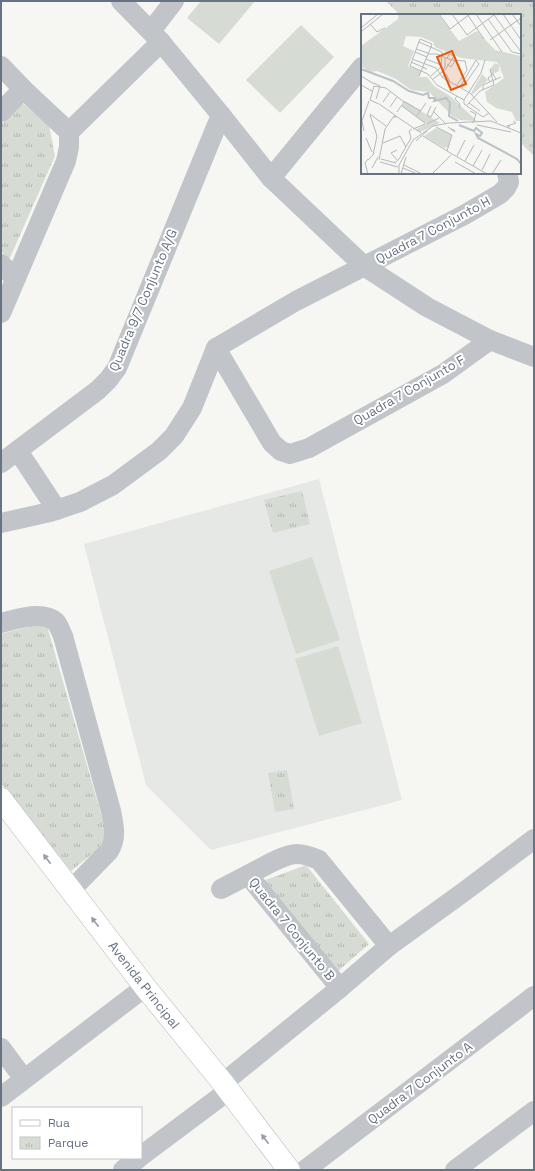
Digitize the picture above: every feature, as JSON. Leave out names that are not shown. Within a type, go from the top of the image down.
[{"type":"street","points":[[121,1],[156,36],[221,114],[271,178],[364,266],[427,307],[490,340],[534,357]]},
{"type":"street","points":[[1,313],[66,161],[69,147],[69,132],[156,36],[174,1]]},
{"type":"street","points":[[1,66],[69,132]]},
{"type":"street","points":[[271,178],[361,68]]},
{"type":"street","points":[[1,112],[23,89]]},
{"type":"street","name":"Quadra 9/7 Conjunto A/G","points":[[1,463],[98,390],[108,380],[116,368],[221,114]]},
{"type":"street","name":"Quadra 7 Conjunto H","points":[[364,266],[464,215],[500,194],[509,182],[507,174]]},
{"type":"street","points":[[1,264],[15,278]]},
{"type":"street","points":[[1,523],[57,510],[80,502],[113,485],[159,452],[174,436],[192,408],[216,348],[296,301],[364,266]]},
{"type":"street","name":"Quadra 7 Conjunto F","points":[[216,348],[272,443],[281,451],[290,454],[309,448],[443,374],[490,340]]},
{"type":"street","points":[[18,451],[57,510]]},
{"type":"street","points":[[1,623],[20,618],[38,616],[48,617],[56,623],[63,636],[111,811],[115,833],[113,845],[109,851],[70,890]]},
{"type":"street","name":"Avenida Principal","points":[[1,799],[145,987],[226,1087],[289,1170]]},
{"type":"street","points":[[142,1155],[226,1087],[389,946],[534,839]]},
{"type":"street","points":[[248,875],[288,855],[306,855],[319,860],[389,946]]},
{"type":"street","name":"Quadra 7 Conjunto B","points":[[221,889],[248,875],[340,988]]},
{"type":"street","points":[[1,1097],[145,987]]},
{"type":"street","name":"Quadra 7 Conjunto A","points":[[305,1170],[534,996]]},
{"type":"street","points":[[1,1048],[24,1079]]},
{"type":"street","points":[[456,1170],[531,1118]]},
{"type":"street","points":[[123,1170],[137,1159]]},
{"type":"shaded area","points":[[319,479],[402,800],[211,850],[146,785],[84,544]]},
{"type":"green space","points":[[201,1],[255,1],[219,44],[187,18]]},
{"type":"green space","points":[[386,1],[534,1],[534,156],[521,143],[521,14],[399,14]]},
{"type":"green space","points":[[301,25],[334,57],[280,113],[246,80]]},
{"type":"green space","points":[[22,103],[49,125],[55,156],[9,260],[1,251],[1,124]]},
{"type":"green space","points":[[302,491],[310,524],[273,533],[264,500]]},
{"type":"green space","points":[[312,557],[340,640],[296,654],[269,571]]},
{"type":"green space","points":[[46,622],[107,835],[97,850],[71,871],[1,783],[1,634]]},
{"type":"green space","points":[[338,646],[362,723],[319,736],[295,659]]},
{"type":"green space","points":[[287,770],[294,809],[275,812],[268,773]]},
{"type":"green space","points":[[306,865],[369,944],[337,972],[263,881]]}]
